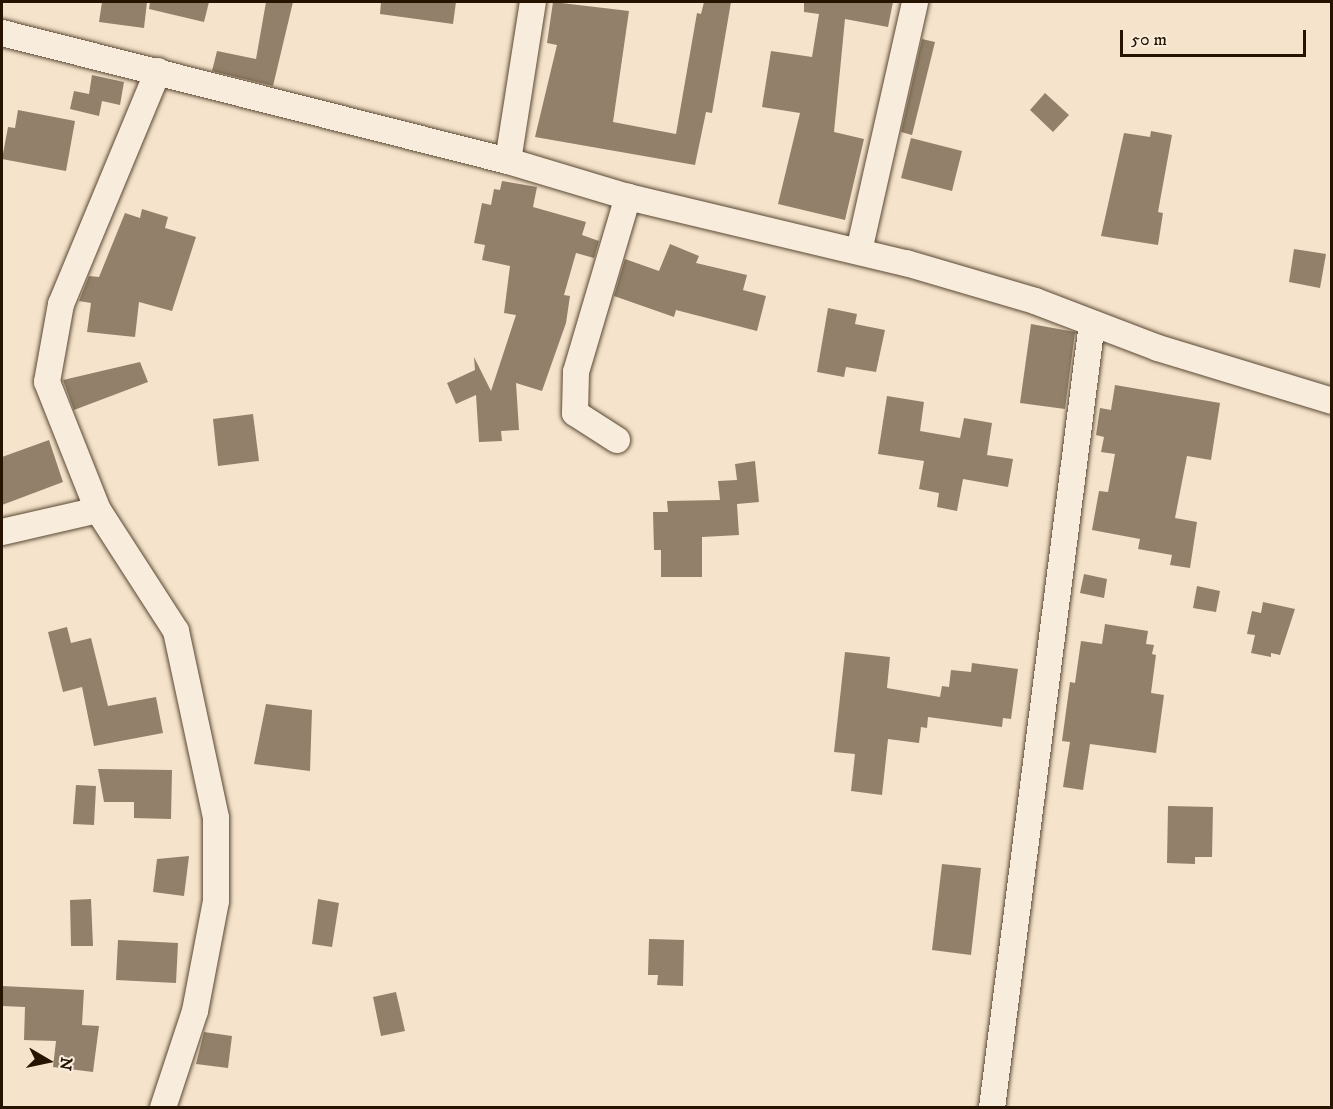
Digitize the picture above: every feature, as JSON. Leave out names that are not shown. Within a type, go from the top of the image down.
[{"type":"street","points":[[508,162],[533,2]]},
{"type":"street","points":[[859,251],[915,2]]},
{"type":"street","points":[[2,33],[508,162],[628,197],[859,251],[1035,301],[1158,348],[1332,401]]},
{"type":"street","points":[[158,71],[61,304],[47,382],[98,510],[176,631],[216,818],[216,900],[195,1011],[163,1107]]},
{"type":"street","points":[[617,440],[575,414],[576,372],[628,197]]},
{"type":"street","points":[[992,1107],[1092,323]]},
{"type":"street","points":[[2,532],[98,510]]},
{"type":"building","points":[[102,2],[147,2],[144,28],[99,22]]},
{"type":"building","points":[[150,2],[209,2],[204,22],[149,9]]},
{"type":"building","points":[[266,2],[293,2],[273,86],[212,71],[217,51],[256,59]]},
{"type":"building","points":[[381,2],[456,2],[453,24],[380,14]]},
{"type":"building","points":[[553,2],[629,11],[613,122],[676,134],[697,13],[701,14],[704,2],[731,2],[712,113],[706,112],[695,165],[535,137],[557,45],[547,43]]},
{"type":"building","points":[[804,2],[893,2],[888,27],[845,19],[834,132],[864,139],[845,220],[778,204],[800,113],[762,107],[771,51],[812,57],[819,14],[804,12]]},
{"type":"building","points":[[922,39],[935,42],[912,135],[901,132]]},
{"type":"building","points":[[92,75],[124,82],[120,105],[102,101],[99,116],[70,109],[74,91],[89,94]]},
{"type":"building","points":[[1045,93],[1069,115],[1053,132],[1030,110]]},
{"type":"building","points":[[18,110],[75,121],[66,171],[2,159],[8,127],[15,128]]},
{"type":"building","points":[[1151,131],[1172,135],[1158,212],[1163,213],[1158,245],[1101,236],[1124,133],[1150,137]]},
{"type":"building","points":[[911,138],[962,151],[952,191],[901,178]]},
{"type":"building","points":[[502,181],[537,187],[533,207],[586,222],[582,235],[599,241],[594,258],[576,253],[564,295],[570,296],[566,323],[542,391],[516,383],[519,430],[501,431],[502,441],[479,442],[476,395],[456,404],[447,383],[475,370],[474,357],[491,391],[516,315],[504,313],[510,266],[482,260],[485,245],[474,243],[482,203],[491,205],[494,189],[500,190]]},
{"type":"building","points":[[142,209],[168,217],[165,228],[196,237],[172,311],[139,302],[135,337],[87,332],[91,303],[79,301],[89,276],[99,277],[125,213],[140,218]]},
{"type":"building","points":[[670,244],[699,256],[696,263],[747,275],[743,290],[766,296],[757,331],[676,310],[674,317],[614,296],[625,259],[659,271]]},
{"type":"building","points":[[1294,249],[1326,254],[1320,288],[1289,282]]},
{"type":"building","points":[[828,308],[857,314],[855,324],[885,330],[876,372],[846,367],[844,377],[817,372]]},
{"type":"building","points":[[1031,324],[1075,332],[1065,409],[1020,403]]},
{"type":"building","points":[[140,362],[148,382],[74,410],[63,380]]},
{"type":"building","points":[[1115,385],[1220,403],[1211,460],[1187,456],[1175,518],[1197,522],[1190,568],[1170,565],[1172,555],[1138,549],[1140,539],[1092,530],[1099,491],[1108,492],[1115,454],[1101,452],[1104,437],[1096,435],[1100,408],[1111,410]]},
{"type":"building","points":[[887,396],[924,402],[920,431],[960,438],[964,418],[992,423],[987,455],[1013,459],[1008,487],[963,479],[957,511],[937,507],[939,493],[919,489],[924,461],[878,454]]},
{"type":"building","points":[[253,414],[259,461],[218,466],[213,419]]},
{"type":"building","points":[[49,440],[63,482],[2,505],[2,457]]},
{"type":"building","points":[[755,461],[759,502],[737,504],[739,535],[702,537],[702,577],[661,577],[661,550],[654,550],[653,512],[668,512],[667,501],[720,500],[718,481],[737,480],[735,464]]},
{"type":"building","points":[[1084,574],[1107,579],[1104,598],[1080,593]]},
{"type":"building","points":[[1197,586],[1220,591],[1216,612],[1193,608]]},
{"type":"building","points":[[1263,602],[1295,609],[1280,655],[1271,653],[1271,657],[1251,653],[1255,635],[1247,634],[1252,611],[1261,613]]},
{"type":"building","points":[[1105,624],[1148,631],[1146,644],[1154,645],[1152,654],[1156,655],[1151,693],[1164,695],[1156,753],[1090,744],[1083,790],[1063,787],[1070,742],[1062,741],[1070,682],[1075,683],[1081,641],[1102,644]]},
{"type":"building","points":[[67,627],[71,643],[91,638],[108,706],[156,697],[163,733],[94,746],[82,687],[63,692],[48,632]]},
{"type":"building","points":[[845,652],[890,657],[887,688],[940,697],[942,686],[949,687],[951,670],[971,672],[972,663],[1018,669],[1011,719],[1003,718],[1002,727],[928,717],[927,728],[921,727],[919,743],[888,739],[882,795],[851,791],[855,754],[834,752]]},
{"type":"building","points":[[266,704],[312,710],[310,771],[254,764]]},
{"type":"building","points":[[98,769],[172,770],[171,819],[134,818],[134,802],[104,802]]},
{"type":"building","points":[[76,785],[96,786],[94,825],[73,824]]},
{"type":"building","points":[[1168,806],[1213,807],[1212,857],[1195,857],[1195,864],[1167,863]]},
{"type":"building","points":[[189,856],[184,896],[153,892],[157,859]]},
{"type":"building","points":[[942,864],[981,868],[971,955],[932,950]]},
{"type":"building","points":[[91,899],[93,946],[71,946],[70,900]]},
{"type":"building","points":[[318,899],[339,903],[332,947],[312,944]]},
{"type":"building","points":[[649,939],[684,940],[683,986],[657,985],[658,975],[648,975]]},
{"type":"building","points":[[118,940],[178,943],[176,983],[116,980]]},
{"type":"building","points":[[2,986],[84,990],[82,1025],[99,1026],[93,1072],[53,1067],[56,1041],[24,1040],[25,1007],[2,1006]]},
{"type":"building","points":[[396,992],[405,1031],[381,1036],[373,997]]},
{"type":"building","points":[[204,1032],[232,1036],[228,1068],[196,1064]]}]
